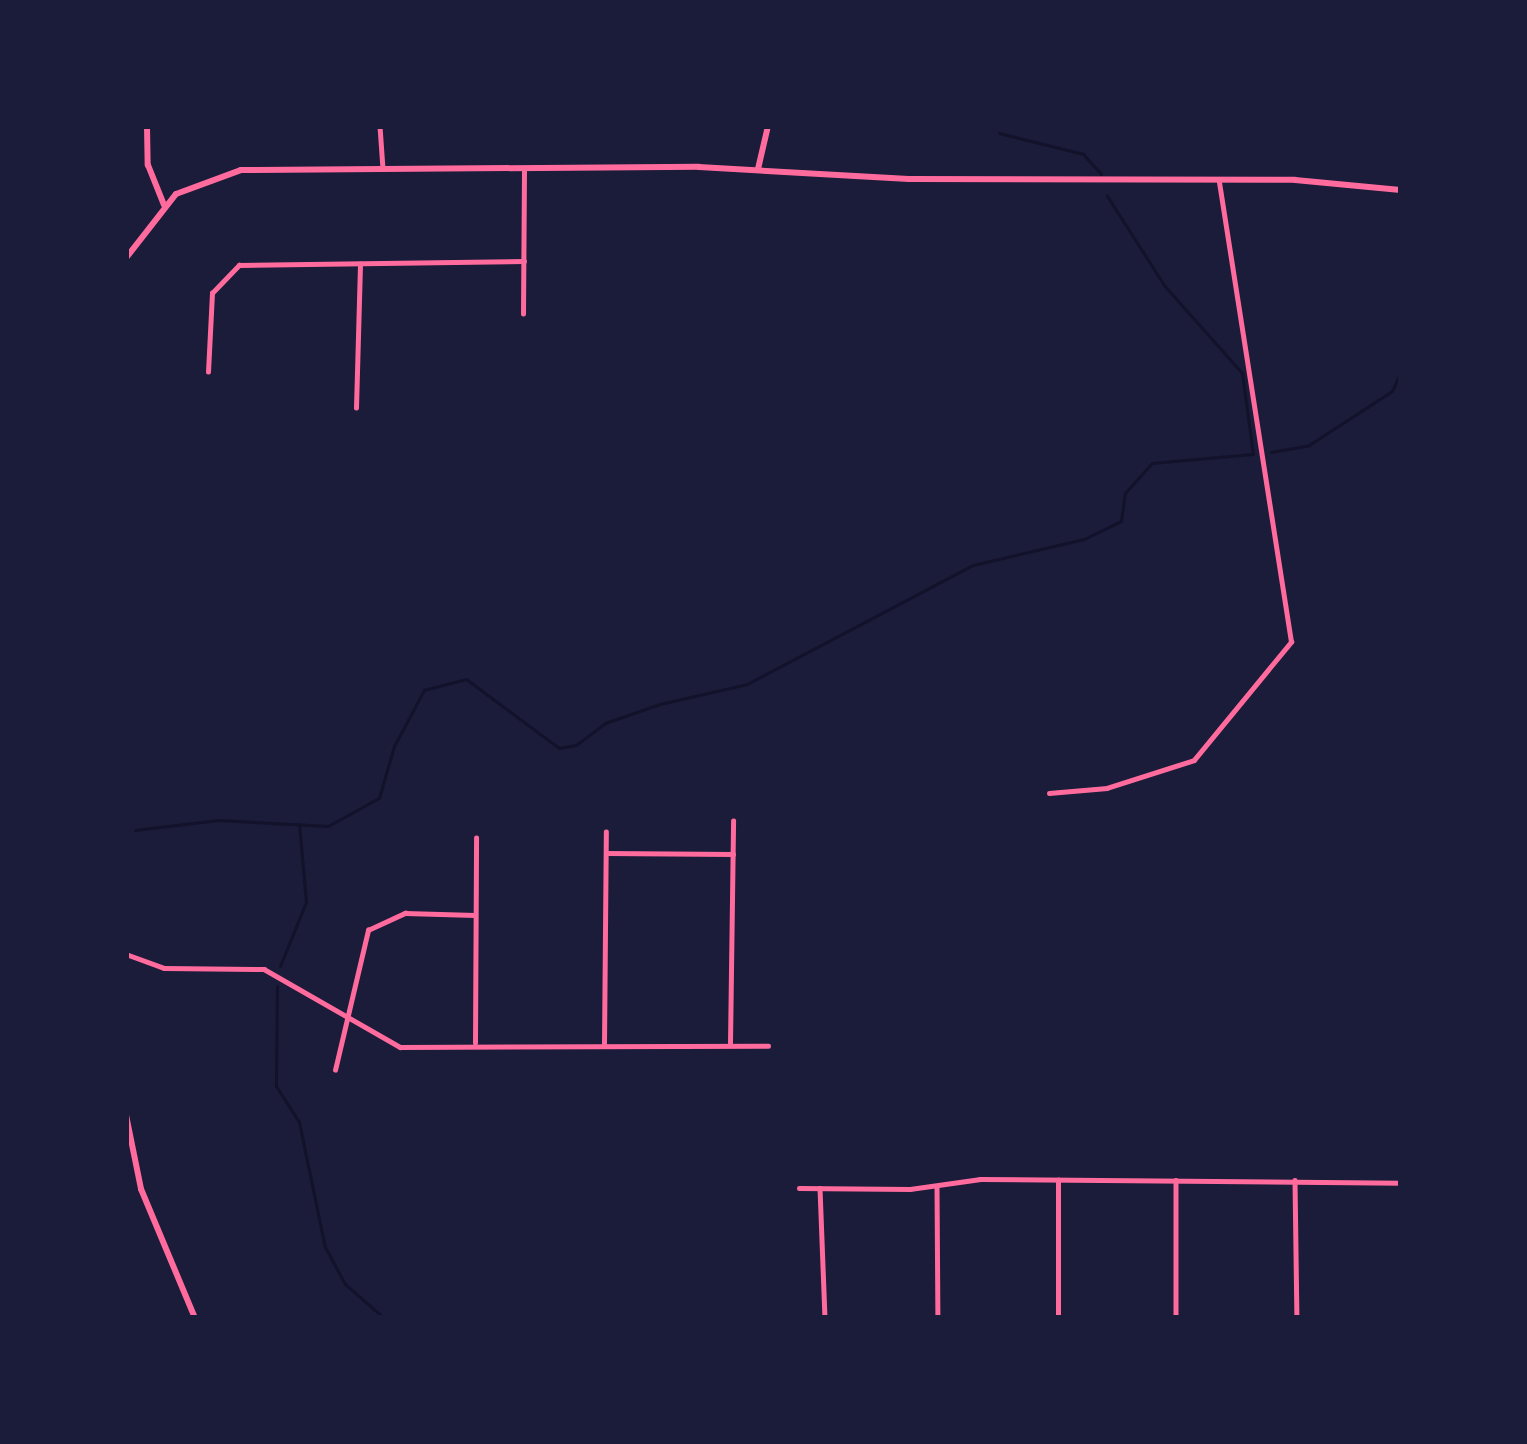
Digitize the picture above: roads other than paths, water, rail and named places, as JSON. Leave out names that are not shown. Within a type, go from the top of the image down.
[{"type":"street","points":[[147,126],[148,165],[164,205]]},
{"type":"street","points":[[380,126],[383,169]]},
{"type":"street","points":[[758,170],[768,126]]},
{"type":"street","points":[[126,258],[164,205],[209,176],[241,170],[758,170],[1401,190]]},
{"type":"street","points":[[523,314],[524,170]]},
{"type":"street","points":[[1049,793],[1107,788],[1194,760],[1291,642],[1220,182]]},
{"type":"street","points":[[208,372],[209,305],[227,272],[259,260],[524,261]]},
{"type":"street","points":[[356,408],[360,263]]},
{"type":"street","points":[[730,1045],[733,821]]},
{"type":"street","points":[[604,1045],[606,832]]},
{"type":"street","points":[[475,1045],[476,838]]},
{"type":"street","points":[[606,853],[733,854]]},
{"type":"street","points":[[335,1070],[368,930],[405,913],[475,915]]},
{"type":"street","points":[[126,954],[164,968],[255,966],[400,1046],[768,1046]]},
{"type":"street","points":[[126,1115],[141,1189],[195,1318]]},
{"type":"street","points":[[1058,1179],[1058,1318]]},
{"type":"street","points":[[800,1188],[1058,1179],[1401,1183]]},
{"type":"street","points":[[1176,1180],[1177,1318]]},
{"type":"street","points":[[1294,1180],[1297,1318]]},
{"type":"street","points":[[937,1186],[938,1318]]},
{"type":"street","points":[[820,1188],[825,1318]]},
{"type":"waterway","points":[[999,133],[1083,154],[1101,174]]},
{"type":"waterway","points":[[135,830],[218,820],[328,826],[379,798],[394,746],[424,690],[466,679],[559,748],[576,745],[605,723],[660,704],[747,684],[973,565],[1084,539],[1121,521],[1125,493],[1152,463],[1253,454],[1242,373],[1164,285],[1107,196]]},
{"type":"waterway","points":[[1271,452],[1309,445],[1392,391],[1401,371]]},
{"type":"waterway","points":[[280,966],[306,902],[299,824]]},
{"type":"waterway","points":[[277,986],[276,1086],[299,1122],[325,1247],[345,1284],[384,1318]]}]
